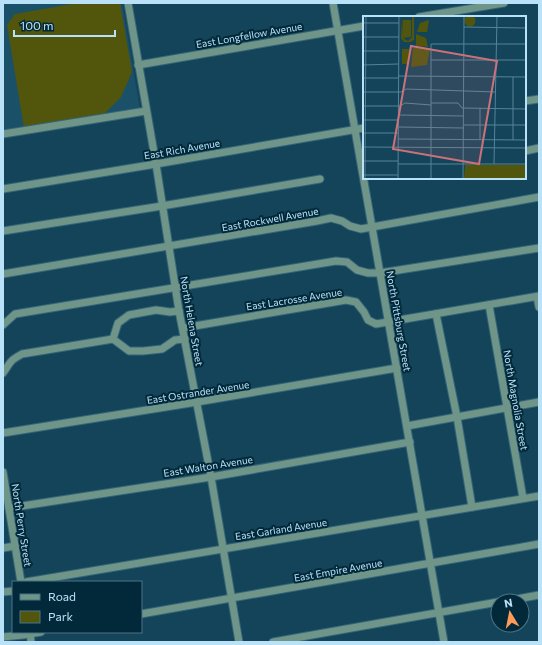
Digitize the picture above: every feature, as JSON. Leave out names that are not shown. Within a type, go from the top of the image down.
[{"type":"street","name":"North Helena Street","points":[[128,3],[156,164],[179,311],[211,477],[239,642]]},
{"type":"street","name":"North Pittsburg Street","points":[[333,3],[363,174]]},
{"type":"street","points":[[425,16],[504,3]]},
{"type":"street","name":"East Longfellow Avenue","points":[[138,65],[363,26]]},
{"type":"street","points":[[526,102],[539,99]]},
{"type":"street","points":[[3,134],[146,111]]},
{"type":"street","name":"East Rich Avenue","points":[[3,189],[363,128]]},
{"type":"street","points":[[526,151],[539,148]]},
{"type":"street","points":[[3,231],[320,179]]},
{"type":"street","name":"North Pittsburg Street","points":[[364,179],[444,642]]},
{"type":"street","name":"East Rockwell Avenue","points":[[3,274],[331,218],[361,229],[539,197]]},
{"type":"street","points":[[3,325],[15,314],[336,261],[347,262],[357,270],[368,273],[380,273],[539,248]]},
{"type":"street","points":[[538,297],[539,307]]},
{"type":"street","name":"East Lacrosse Avenue","points":[[183,328],[346,300],[356,302],[368,320],[376,324],[538,297]]},
{"type":"street","name":"North Magnolia Street","points":[[489,305],[523,498]]},
{"type":"street","points":[[113,339],[118,323],[129,315],[156,310],[170,312],[179,311]]},
{"type":"street","points":[[436,314],[457,417],[472,507]]},
{"type":"street","points":[[3,373],[14,358],[22,354],[113,339],[129,351],[143,351],[162,348],[175,340],[185,338]]},
{"type":"street","name":"East Ostrander Avenue","points":[[3,433],[397,368]]},
{"type":"street","points":[[407,426],[539,402]]},
{"type":"street","name":"East Walton Avenue","points":[[7,506],[211,477],[410,442]]},
{"type":"street","name":"North Perry Street","points":[[3,472],[7,506],[21,581]]},
{"type":"street","name":"East Garland Avenue","points":[[32,581],[539,496]]},
{"type":"street","name":"East Empire Avenue","points":[[142,614],[539,544]]},
{"type":"street","points":[[3,548],[15,546]]},
{"type":"street","points":[[273,642],[490,604]]},
{"type":"street","points":[[3,637],[30,633],[31,642]]},
{"type":"shaded area","points":[[3,3],[122,3],[140,110],[3,132]]},
{"type":"green space","points":[[78,3],[120,3],[132,72],[121,97],[102,116],[24,128],[7,25],[15,14]]}]
